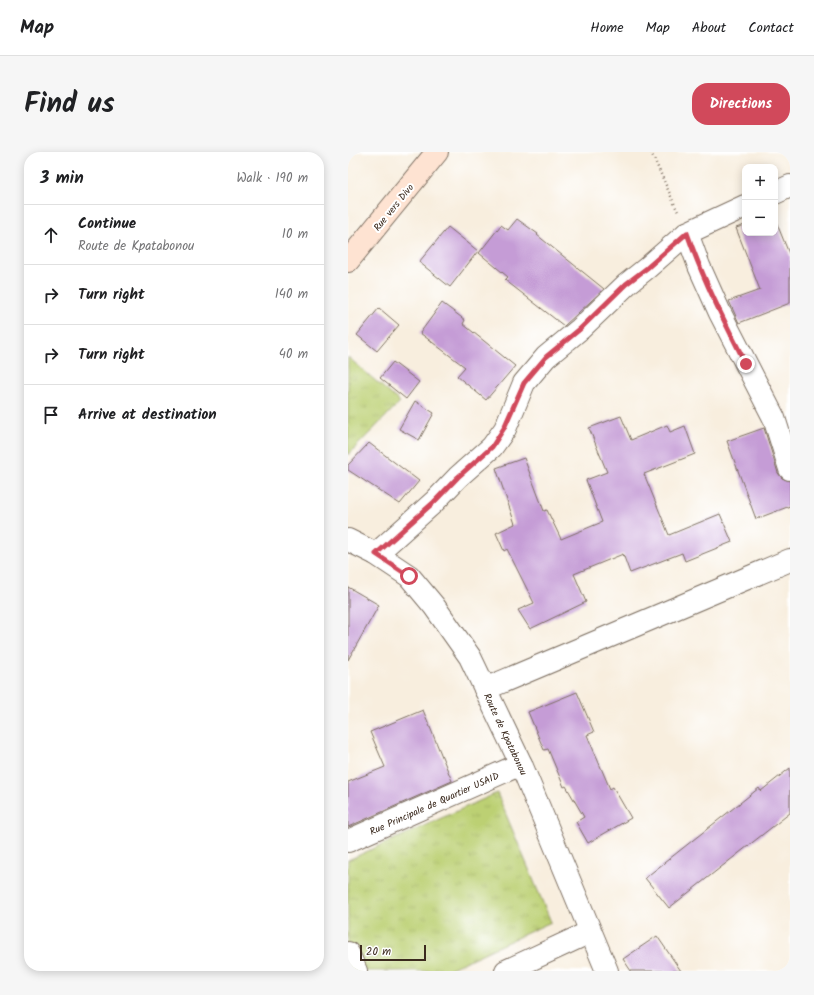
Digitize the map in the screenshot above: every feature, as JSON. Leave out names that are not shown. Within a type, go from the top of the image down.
[{"type":"main road","name":"Rue vers Divo","points":[[348,262],[437,152]]},
{"type":"street","points":[[778,192],[790,186]]},
{"type":"street","points":[[376,554],[492,447],[504,428],[524,383],[546,357],[580,329],[626,284],[687,233],[742,207]]},
{"type":"street","points":[[687,233],[699,266],[720,313],[774,418],[790,469]]},
{"type":"street","name":"Route de Kpatabonou","points":[[348,540],[376,554],[409,576],[434,606],[470,657],[521,764],[607,971]]},
{"type":"street","points":[[485,688],[790,560]]},
{"type":"street","name":"Rue Principale de Quartier USAID","points":[[348,841],[521,764]]},
{"type":"street","points":[[506,971],[590,932]]},
{"type":"street","points":[[348,953],[356,971]]},
{"type":"path","points":[[651,152],[687,233]]},
{"type":"green space","points":[[348,357],[400,402],[348,455]]},
{"type":"green space","points":[[497,793],[551,922],[445,971],[348,971],[348,860]]},
{"type":"building","points":[[517,219],[538,234],[537,235],[604,289],[564,326],[505,280],[508,277],[479,253],[501,225],[508,230]]},
{"type":"building","points":[[742,226],[742,236],[778,236],[778,226],[790,256],[790,303],[739,323],[729,301],[760,290],[736,228]]},
{"type":"building","points":[[448,227],[478,251],[450,287],[419,262]]},
{"type":"building","points":[[442,303],[465,320],[463,324],[515,366],[486,400],[457,376],[465,367],[420,333]]},
{"type":"building","points":[[379,308],[399,325],[377,351],[357,335]]},
{"type":"building","points":[[393,362],[419,382],[406,399],[380,378]]},
{"type":"building","points":[[415,401],[434,413],[419,440],[399,429]]},
{"type":"building","points":[[621,416],[631,440],[667,425],[670,432],[685,426],[695,454],[644,474],[669,535],[720,514],[732,542],[685,561],[682,553],[630,573],[623,554],[574,574],[586,602],[530,629],[518,610],[534,603],[507,549],[504,551],[496,533],[515,524],[496,468],[524,458],[544,511],[547,510],[561,539],[602,522],[586,480],[607,472],[589,428]]},
{"type":"building","points":[[764,428],[778,473],[782,478],[790,481],[790,506],[756,519],[727,441]]},
{"type":"building","points":[[369,443],[419,481],[400,504],[348,470],[348,465]]},
{"type":"building","points":[[348,587],[379,605],[348,660]]},
{"type":"building","points":[[577,692],[594,732],[587,735],[610,789],[613,787],[631,818],[588,843],[576,822],[584,817],[566,786],[564,787],[548,749],[544,750],[528,712]]},
{"type":"building","points":[[423,710],[452,781],[348,827],[348,782],[385,767],[370,732]]},
{"type":"building","points":[[790,768],[790,813],[669,908],[645,878],[759,788],[761,791]]},
{"type":"building","points":[[657,936],[681,971],[631,971],[623,959]]},
{"type":"route","points":[[409,576],[376,554],[492,447],[504,428],[524,383],[546,357],[580,329],[626,284],[687,233],[699,266],[720,313],[746,364]]}]
